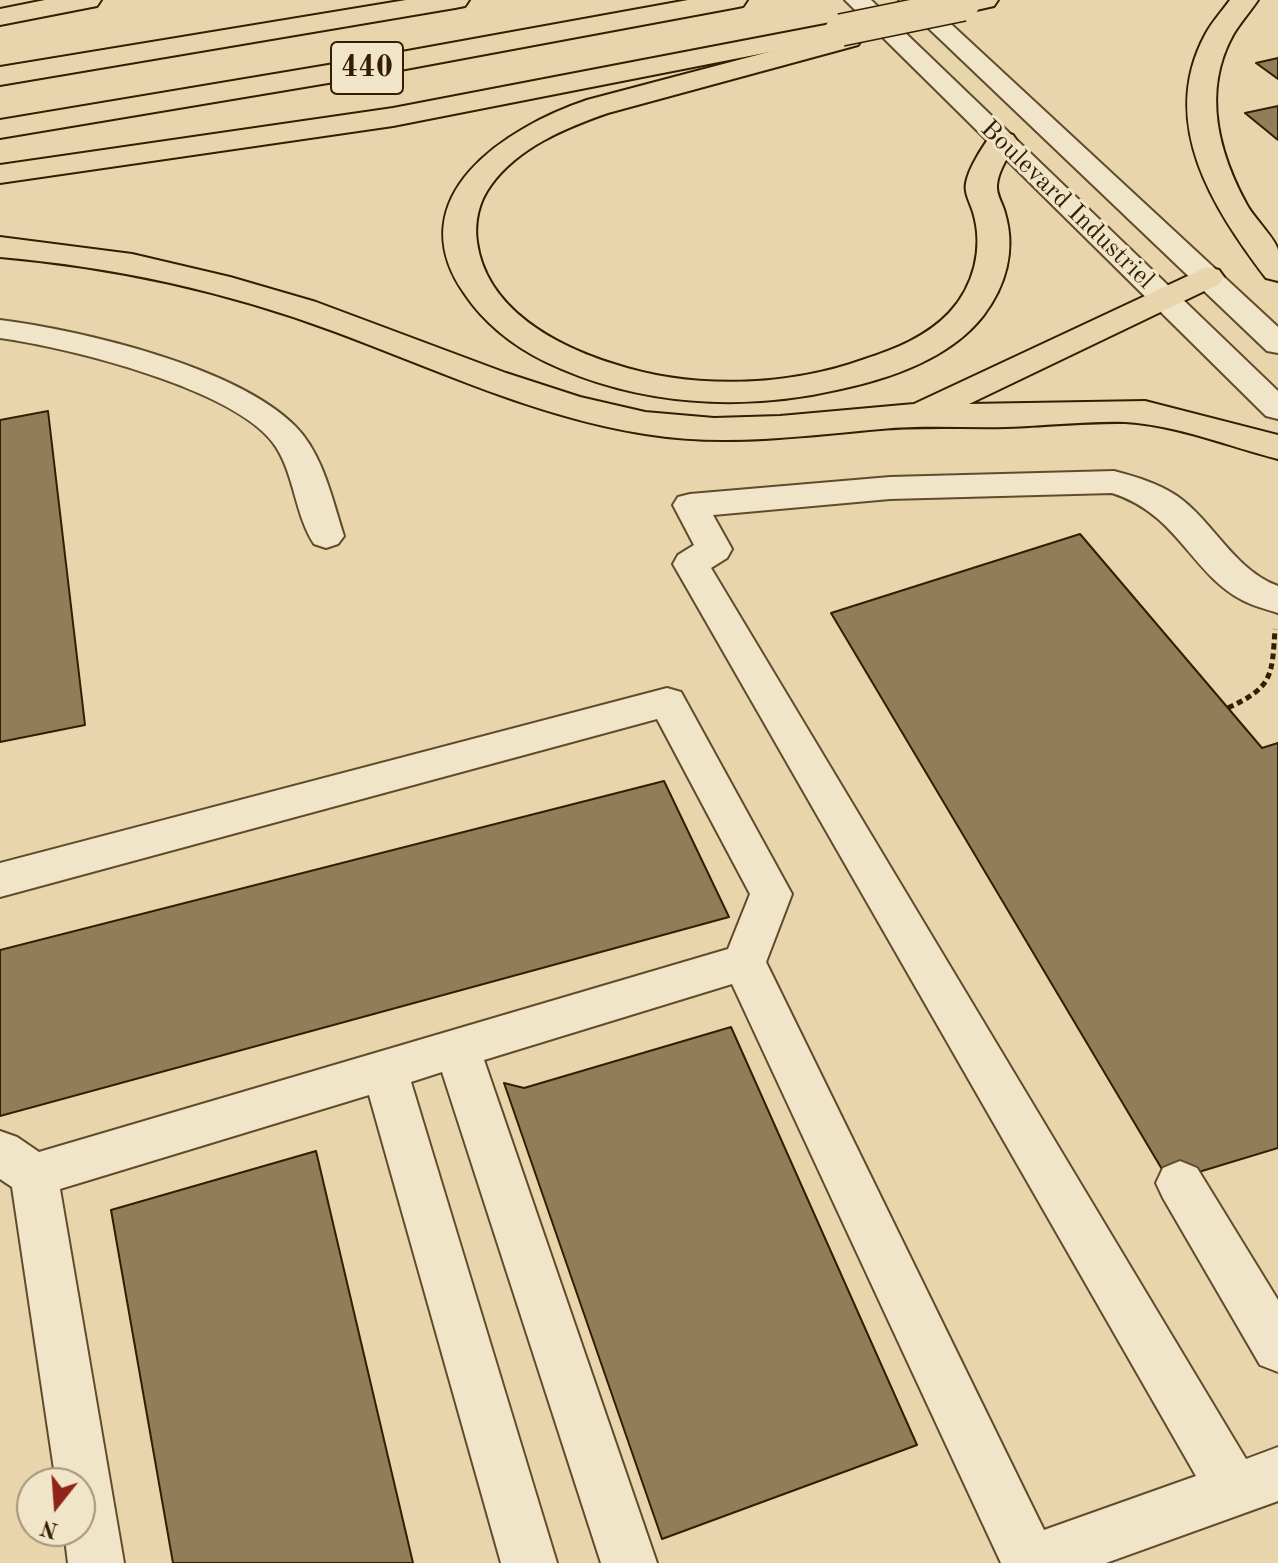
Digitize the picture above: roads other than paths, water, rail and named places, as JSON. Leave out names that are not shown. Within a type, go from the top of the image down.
[{"type":"main road","points":[[0,3],[14,0]]},
{"type":"main road","points":[[0,17],[87,0]]},
{"type":"main road","name":"440","points":[[0,76],[455,0]]},
{"type":"main road","name":"440","points":[[0,129],[352,70],[733,0]]},
{"type":"main road","points":[[1244,0],[1219,33],[1207,60],[1200,94],[1202,132],[1212,167],[1232,209],[1278,271]]},
{"type":"main road","points":[[0,174],[366,122],[844,34],[974,3]]},
{"type":"main road","points":[[844,34],[600,106],[540,130],[508,150],[472,189],[461,216],[459,230],[463,260],[480,293],[507,321],[544,347],[590,368],[644,382],[698,390],[755,391],[807,387],[855,376],[935,341],[961,320],[980,295],[992,268],[995,244],[981,186],[1002,141]]},
{"type":"main road","points":[[0,247],[101,257],[216,282],[344,324],[536,396],[623,420],[683,428],[745,430],[803,428],[915,415],[1007,416],[1124,411],[1187,420],[1278,447]]},
{"type":"main road","points":[[915,415],[1207,277]]},
{"type":"street","name":"Boulevard Industriel","points":[[857,0],[1278,409]]},
{"type":"street","name":"Boulevard Industriel","points":[[911,0],[1278,344]]},
{"type":"street","points":[[0,329],[62,339],[206,385],[253,408],[293,445],[326,536]]},
{"type":"street","points":[[0,880],[667,702],[771,894],[744,962],[1030,1563],[1256,1482],[691,564],[714,549],[690,505],[890,488],[1114,482],[1141,490],[1171,507],[1249,590],[1278,600]]},
{"type":"street","points":[[96,1563],[17,1164],[385,1070],[744,962]]},
{"type":"street","points":[[457,1048],[629,1563]]},
{"type":"street","points":[[385,1070],[529,1563]]},
{"type":"street","points":[[1180,1183],[1278,1347]]}]
